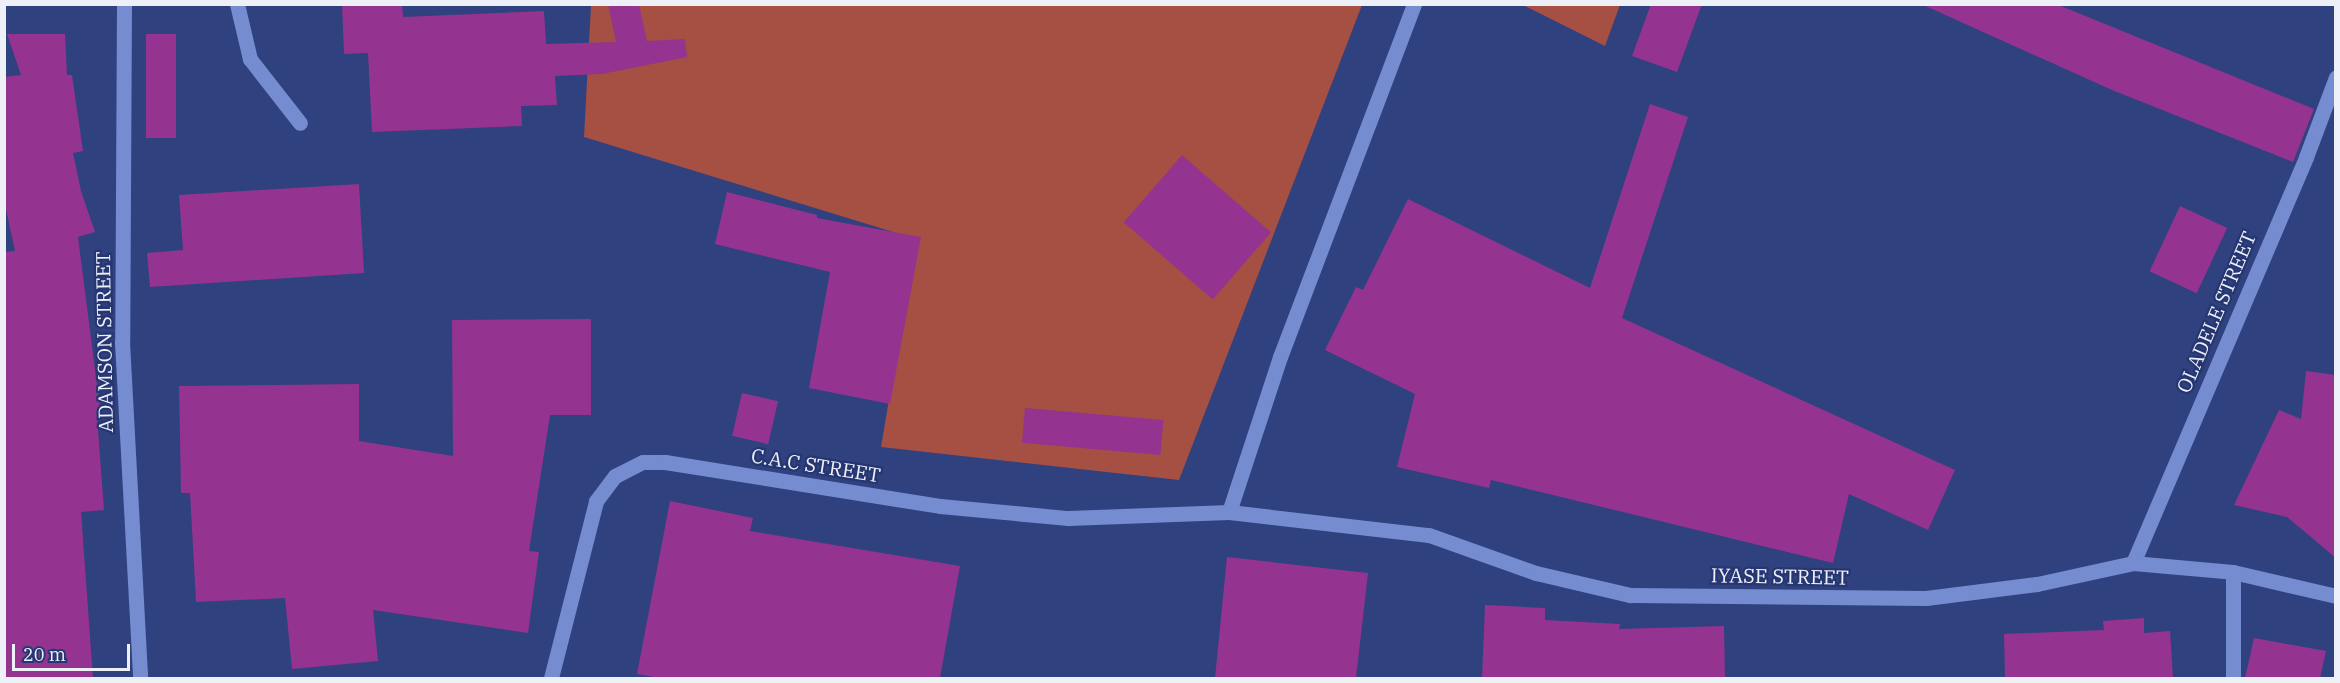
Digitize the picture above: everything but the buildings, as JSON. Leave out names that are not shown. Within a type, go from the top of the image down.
[{"type":"street","name":"ADAMSON STREET","points":[[124,4],[122,342],[140,678]]},
{"type":"street","points":[[237,4],[250,59],[300,123]]},
{"type":"street","points":[[1229,512],[1285,346],[1414,4]]},
{"type":"street","name":"OLADELE STREET","points":[[2133,563],[2306,157],[2336,78]]},
{"type":"street","name":"C.A.C STREET","points":[[550,678],[596,501],[615,476],[643,462],[665,462],[940,506],[1068,518],[1229,512]]},
{"type":"street","name":"IYASE STREET","points":[[1229,512],[1429,535],[1536,573],[1630,594],[1926,598],[2037,584],[2133,563],[2233,573],[2336,596]]},
{"type":"street","points":[[2233,573],[2233,678]]},
{"type":"shaded area","points":[[591,5],[1362,5],[1179,480],[881,447],[916,239],[584,137]]},
{"type":"shaded area","points":[[1523,5],[1620,5],[1605,46]]}]
